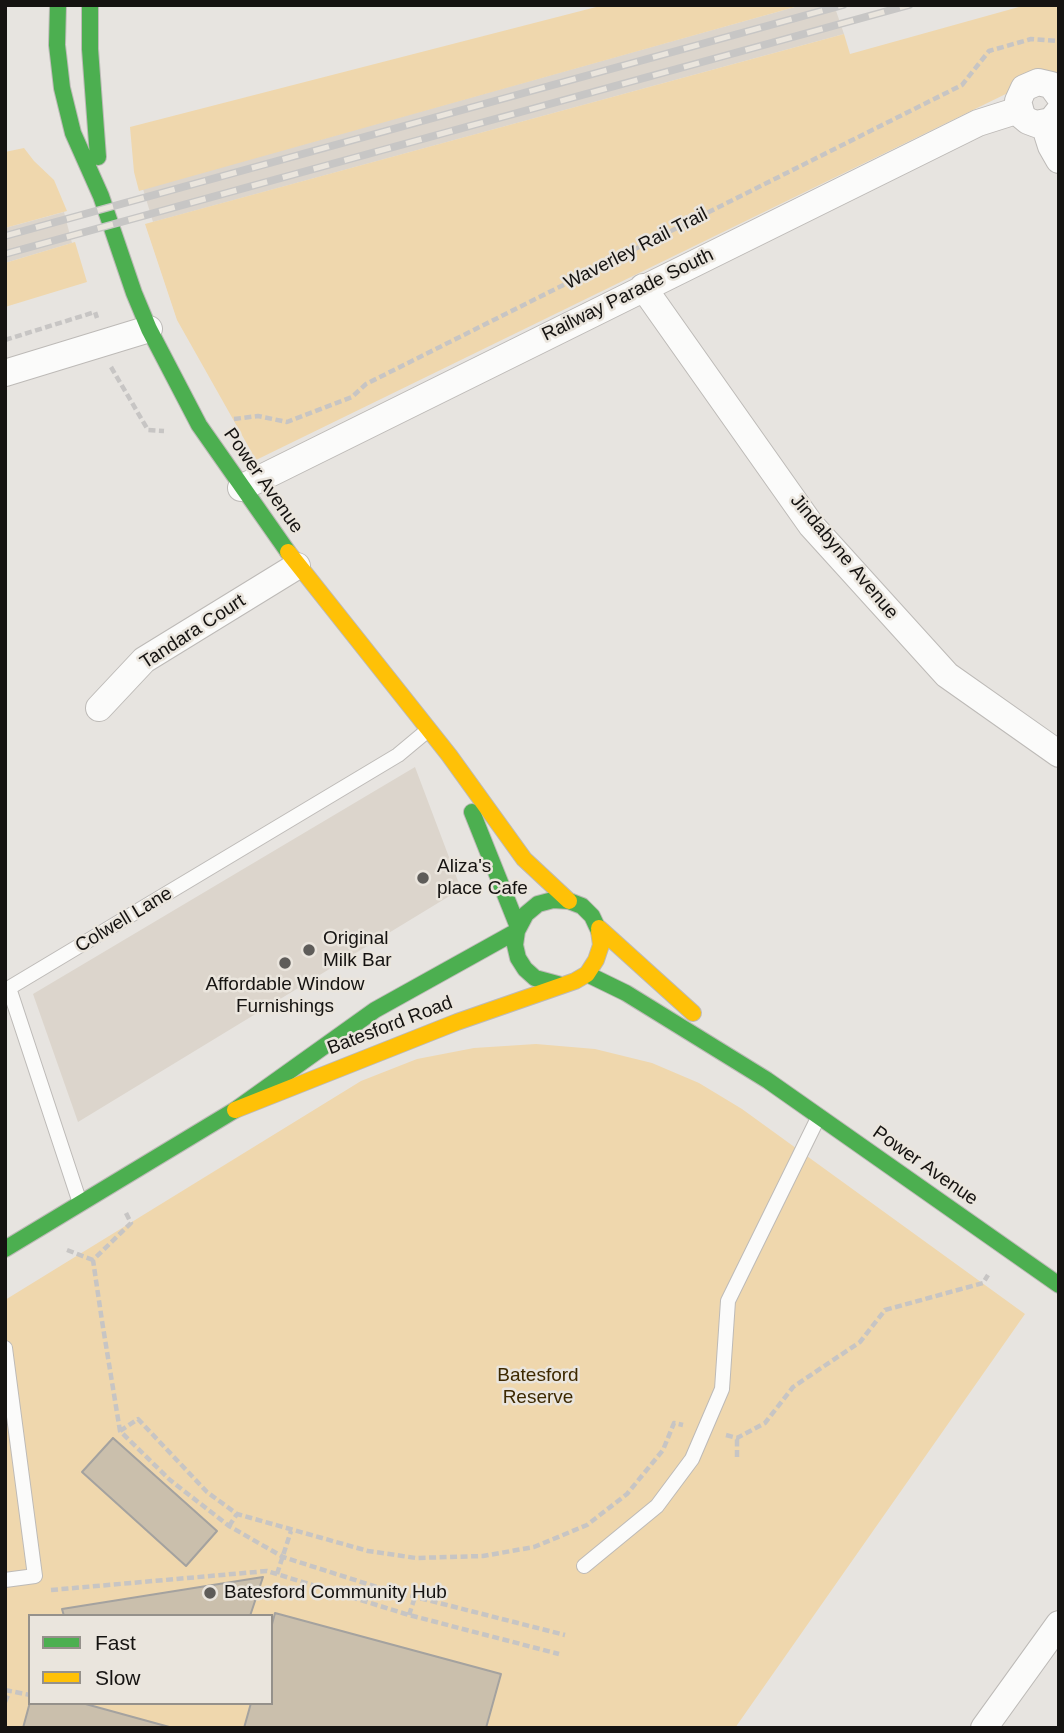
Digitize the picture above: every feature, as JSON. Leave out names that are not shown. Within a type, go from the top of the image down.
[{"type":"street","name":"Power Avenue","points":[[58,5],[57,45],[62,88],[74,133],[101,196],[149,329],[199,425],[297,566],[429,729],[524,859],[569,901]]},
{"type":"street","name":"Power Avenue","points":[[90,5],[90,49],[101,196]]},
{"type":"street","points":[[1059,96],[1051,85],[1038,82],[1030,84],[1020,94],[1019,110],[1028,121],[1051,118],[1051,146],[1059,160]]},
{"type":"street","name":"Railway Parade South","points":[[241,488],[978,123],[1019,110]]},
{"type":"street","name":"Jindabyne Avenue","points":[[643,287],[811,525],[947,675],[1059,754]]},
{"type":"street","points":[[5,373],[149,329]]},
{"type":"street","name":"Tandara Court","points":[[99,708],[144,660],[297,566]]},
{"type":"street","name":"Power Avenue","points":[[449,755],[517,929]]},
{"type":"street","points":[[553,900],[569,901],[587,911],[598,928],[601,945],[587,974],[561,985],[548,984],[535,978],[518,958],[517,929],[526,914],[538,904],[553,900]]},
{"type":"street","name":"Power Avenue","points":[[598,928],[767,1080]]},
{"type":"street","name":"Batesford Road","points":[[5,1249],[235,1110],[375,1010],[517,929]]},
{"type":"street","name":"Power Avenue","points":[[587,974],[626,993],[767,1080],[1059,1285]]},
{"type":"street","name":"Batesford Road","points":[[235,1110],[457,1022],[561,985]]},
{"type":"street","points":[[985,1728],[1059,1624]]},
{"type":"lane","name":"Colwell Lane","points":[[80,1203],[9,988],[398,755],[429,729]]},
{"type":"lane","points":[[584,1566],[657,1506],[692,1459],[722,1389],[729,1301],[819,1117]]},
{"type":"lane","points":[[5,1348],[12,1457],[36,1576],[5,1580]]},
{"type":"path","name":"Waverley Rail Trail","points":[[199,425],[258,416],[286,422],[352,397],[366,384],[962,85],[989,51],[1031,39],[1059,41]]},
{"type":"path","points":[[112,1185],[131,1223],[93,1260],[120,1431],[170,1480],[229,1526],[283,1558],[463,1611],[565,1635]]},
{"type":"path","points":[[120,1431],[138,1419],[207,1492],[237,1514],[292,1531],[368,1551],[416,1558],[483,1556],[534,1547],[587,1525],[627,1494],[663,1450],[674,1423],[737,1438],[765,1423],[793,1387],[860,1342],[885,1310],[983,1283],[1006,1248]]},
{"type":"path","points":[[737,1438],[737,1457]]},
{"type":"path","points":[[229,1526],[237,1514]]},
{"type":"path","points":[[277,1574],[292,1531]]},
{"type":"path","points":[[78,1587],[267,1571],[409,1615],[559,1654]]},
{"type":"path","points":[[409,1615],[415,1597]]},
{"type":"path","points":[[5,1702],[8,1690],[28,1695]]},
{"type":"shaded area","points":[[802,5],[834,5],[844,34],[153,222],[143,189]]},
{"type":"shaded area","points":[[64,212],[72,243],[5,263],[5,228]]},
{"type":"shaded area","points":[[415,767],[461,889],[78,1122],[33,994]]},
{"type":"green space","points":[[604,5],[802,5],[139,191],[134,172],[130,127]]},
{"type":"green space","points":[[1026,5],[1059,5],[1059,77],[1016,89],[256,460],[177,320],[145,224],[844,34],[850,54]]},
{"type":"green space","points":[[24,148],[54,180],[67,211],[5,228],[5,152]]},
{"type":"green space","points":[[75,242],[87,282],[5,307],[5,263]]},
{"type":"green space","name":"Batesford Reserve","points":[[536,1044],[595,1049],[652,1063],[699,1083],[742,1109],[1025,1314],[735,1728],[5,1728],[5,1300],[361,1081],[417,1059],[474,1048]]},
{"type":"building","points":[[113,1438],[217,1531],[186,1566],[82,1472]]},
{"type":"building","name":"Batesford Community Hub","points":[[263,1577],[251,1614],[63,1614],[62,1609]]},
{"type":"building","points":[[275,1613],[501,1674],[486,1728],[244,1728],[250,1705],[273,1705]]},
{"type":"building","points":[[29,1705],[89,1705],[173,1728],[23,1728]]},
{"type":"railway","points":[[5,236],[843,5]]},
{"type":"railway","points":[[5,254],[909,5]]},
{"type":"traffic: fast","points":[[58,5],[57,45],[62,88],[73,133],[101,196],[149,329],[199,425],[288,552]]},
{"type":"traffic: fast","points":[[90,5],[90,49],[98,157]]},
{"type":"traffic: fast","points":[[472,812],[518,927]]},
{"type":"traffic: fast","points":[[561,985],[535,978],[518,958],[515,945],[517,931],[526,914],[538,904],[553,900],[569,901],[582,906],[592,916],[599,931]]},
{"type":"traffic: fast","points":[[5,1249],[235,1110],[375,1010],[517,931]]},
{"type":"traffic: fast","points":[[587,974],[626,993],[767,1080],[1059,1285]]},
{"type":"traffic: slow","points":[[288,552],[449,755],[524,859],[569,901]]},
{"type":"traffic: slow","points":[[599,928],[693,1013]]},
{"type":"traffic: slow","points":[[235,1110],[457,1022],[575,981],[587,974],[596,960],[601,945],[599,931]]},
{"type":"place","name":"Aliza's place Cafe","points":[[423,878]]},
{"type":"place","name":"Original Milk Bar","points":[[309,950]]},
{"type":"place","name":"Affordable Window Furnishings","points":[[285,963]]},
{"type":"place","name":"Batesford Community Hub","points":[[210,1593]]}]
